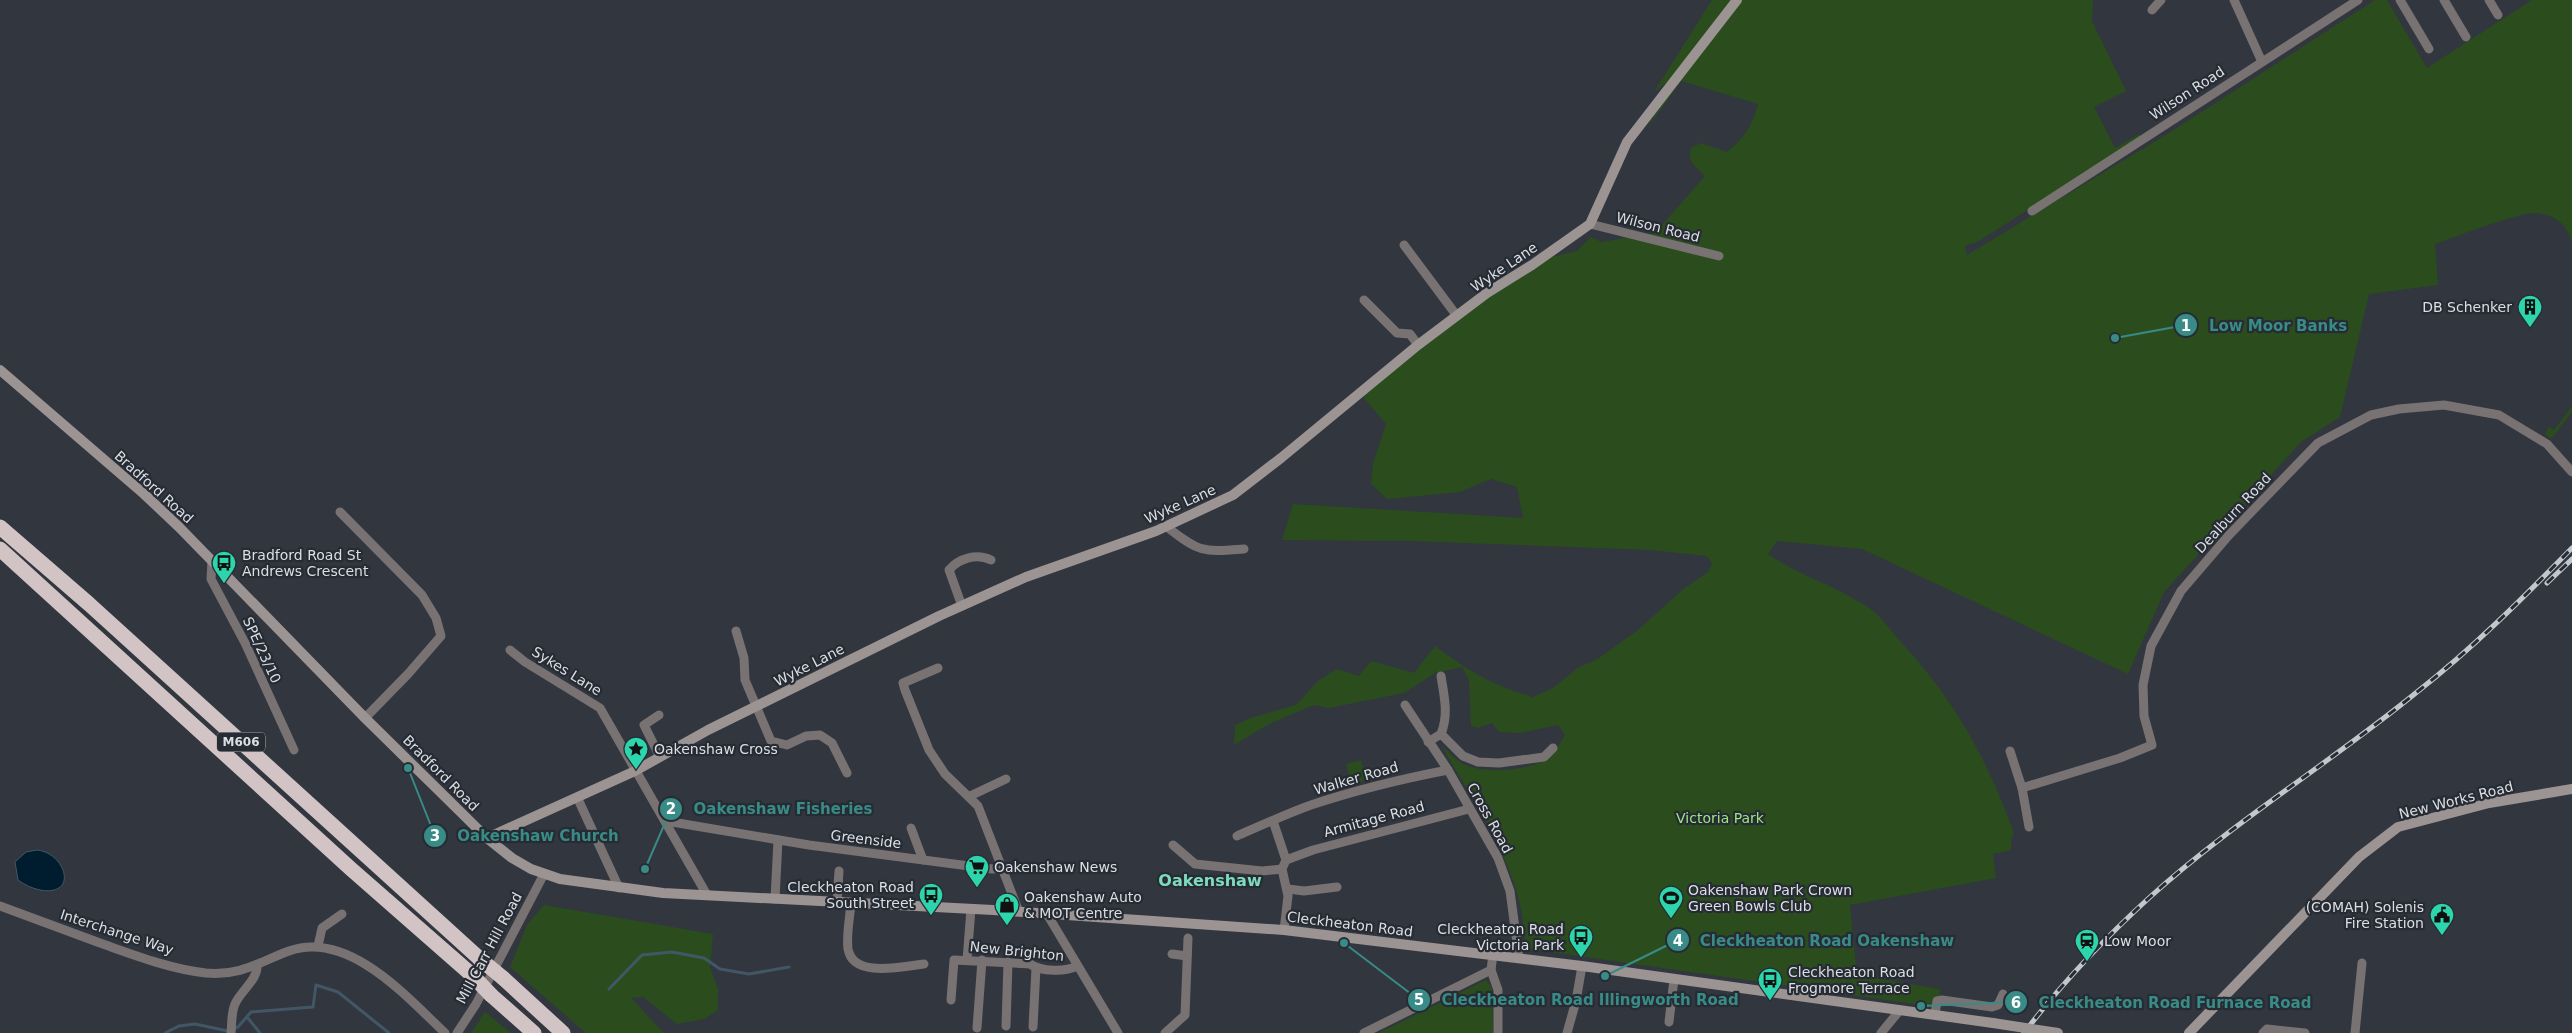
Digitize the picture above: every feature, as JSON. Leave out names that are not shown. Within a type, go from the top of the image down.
[{"type":"highway","name":"M606","points":[[0,527],[96,611],[563,1033]]},
{"type":"highway","name":"M606","points":[[0,549],[534,1033]]},
{"type":"street","points":[[1590,224],[1627,142],[1737,0]]},
{"type":"street","points":[[2152,10],[2161,0]]},
{"type":"street","points":[[2234,0],[2262,62]]},
{"type":"street","name":"Wilson Road","points":[[2032,211],[2358,0]]},
{"type":"street","points":[[2400,0],[2429,50]]},
{"type":"street","points":[[2444,0],[2466,37]]},
{"type":"street","points":[[2489,0],[2498,15]]},
{"type":"street","name":"Wilson Road","points":[[1590,224],[1719,256]]},
{"type":"street","name":"Wyke Lane","points":[[487,838],[635,771],[708,730],[962,606],[1026,577],[1167,527],[1233,495],[1487,293],[1532,265],[1590,224]]},
{"type":"street","points":[[1404,245],[1458,316]]},
{"type":"street","points":[[1364,300],[1397,333],[1410,334],[1418,346]]},
{"type":"street","name":"Bradford Road","points":[[0,370],[144,494],[365,718],[487,838],[512,858],[544,874],[560,879],[619,888],[707,895],[993,910]]},
{"type":"street","name":"Dealburn Road","points":[[2022,788],[2120,758],[2152,745],[2144,716],[2143,685],[2151,646],[2181,590],[2229,535],[2318,443],[2371,415],[2399,409],[2444,405],[2499,415],[2547,444],[2572,472]]},
{"type":"street","points":[[340,512],[422,595],[436,618],[441,636],[415,667],[365,718]]},
{"type":"street","points":[[1167,527],[1191,546],[1206,551],[1244,549]]},
{"type":"street","points":[[962,606],[949,570],[962,561],[978,556],[991,560]]},
{"type":"street","name":"SPE/23/10","points":[[212,561],[210,579],[245,644],[294,750]]},
{"type":"street","points":[[736,631],[744,658],[745,680],[771,741],[787,745],[806,736],[820,735],[832,742],[847,773]]},
{"type":"street","name":"Sykes Lane","points":[[510,650],[524,662],[600,708],[707,895]]},
{"type":"street","points":[[938,668],[903,683],[929,750],[945,774],[970,796],[978,806],[1020,912]]},
{"type":"street","points":[[1428,742],[1441,734],[1446,723],[1446,706],[1440,676]]},
{"type":"street","name":"Cross Road","points":[[1405,705],[1448,770],[1498,858],[1510,891],[1519,958]]},
{"type":"street","points":[[659,716],[644,725],[660,758]]},
{"type":"street","points":[[1441,734],[1463,756],[1478,762],[1508,763],[1544,757],[1554,748]]},
{"type":"street","points":[[2010,751],[2022,788],[2029,827]]},
{"type":"street","name":"Walker Road","points":[[1237,836],[1310,806],[1380,784],[1448,770]]},
{"type":"street","points":[[970,796],[1006,779]]},
{"type":"street","name":"New Works Road","points":[[2189,1033],[2353,863],[2398,827],[2489,804],[2572,789]]},
{"type":"street","points":[[576,797],[619,888]]},
{"type":"street","name":"Armitage Road","points":[[1286,860],[1313,850],[1469,809]]},
{"type":"street","name":"Greenside","points":[[666,821],[778,840],[992,869],[1004,868]]},
{"type":"street","points":[[1273,821],[1286,860],[1282,869],[1288,888],[1287,921],[1284,930]]},
{"type":"street","points":[[911,828],[923,860]]},
{"type":"street","points":[[775,899],[778,840]]},
{"type":"street","points":[[1173,845],[1195,864],[1262,871],[1282,869]]},
{"type":"street","points":[[837,902],[840,871]]},
{"type":"street","name":"Mill Carr Hill Road","points":[[457,1033],[476,1004],[544,874]]},
{"type":"street","points":[[1288,888],[1304,891],[1337,887]]},
{"type":"street","points":[[851,902],[848,951],[855,963],[868,969],[924,964]]},
{"type":"street","name":"Interchange Way","points":[[0,906],[163,963],[205,972],[228,973],[257,966],[290,951],[318,946]]},
{"type":"street","points":[[967,960],[971,909]]},
{"type":"street","name":"Cleckheaton Road","points":[[993,910],[1284,930],[1493,954],[1935,1014],[2058,1033]]},
{"type":"street","points":[[342,914],[322,928],[318,946],[334,948],[355,956],[414,1003],[445,1033]]},
{"type":"street","points":[[1047,914],[1118,1033]]},
{"type":"street","points":[[1165,1033],[1185,1015],[1188,938]]},
{"type":"street","points":[[1172,954],[1187,956]]},
{"type":"street","points":[[1493,954],[1491,970],[1498,990],[1498,1033]]},
{"type":"street","name":"New Brighton","points":[[951,1000],[954,960],[1008,962],[1030,964],[1036,968],[1070,970],[1077,966]]},
{"type":"street","points":[[977,1028],[982,960]]},
{"type":"street","points":[[1006,1026],[1008,962]]},
{"type":"street","points":[[2356,1033],[2362,964]]},
{"type":"street","points":[[232,1033],[233,1007],[239,994],[258,971],[257,966]]},
{"type":"street","points":[[1567,1033],[1576,1001],[1582,966]]},
{"type":"street","points":[[1032,1027],[1036,968]]},
{"type":"street","points":[[1364,1033],[1491,970]]},
{"type":"street","points":[[1669,1022],[1674,978]]},
{"type":"street","points":[[1935,1014],[1937,1001],[1942,1000],[1992,1007],[1998,1005],[2003,994]]},
{"type":"street","points":[[1881,1033],[1900,1010]]},
{"type":"street","points":[[2263,1033],[2267,1029],[2305,1033]]},
{"type":"green space","name":"Victoria Park","points":[[1712,0],[2093,0],[2092,21],[2126,91],[2094,107],[2115,148],[2139,134],[2141,137],[1990,234],[1977,242],[1965,246],[1967,255],[2169,133],[2375,0],[2387,0],[2427,68],[2532,0],[2572,0],[2572,243],[2567,230],[2559,221],[2548,215],[2526,214],[2435,244],[2438,285],[2369,294],[2340,417],[2301,442],[2164,592],[2128,674],[1862,549],[1777,541],[1768,554],[1793,569],[1860,602],[1883,621],[1937,685],[1968,731],[1993,780],[2014,833],[2011,839],[2011,850],[1993,854],[1996,878],[1850,905],[1857,975],[1940,989],[1939,997],[1928,1006],[1529,949],[1525,945],[1523,917],[1507,865],[1483,816],[1441,745],[1461,763],[1479,769],[1504,770],[1528,767],[1546,760],[1554,752],[1565,735],[1558,725],[1521,733],[1499,732],[1492,723],[1478,728],[1471,726],[1469,680],[1462,667],[1435,673],[1404,693],[1329,708],[1314,705],[1269,724],[1234,745],[1235,725],[1253,717],[1296,705],[1318,681],[1337,669],[1359,676],[1371,661],[1414,673],[1435,646],[1482,677],[1505,688],[1533,697],[1553,688],[1578,668],[1599,658],[1638,630],[1682,590],[1708,572],[1712,563],[1707,556],[1651,550],[1412,541],[1282,540],[1293,504],[1523,518],[1517,487],[1491,479],[1460,492],[1387,499],[1371,484],[1373,464],[1386,424],[1363,397],[1396,368],[1499,290],[1552,257],[1577,251],[1591,237],[1601,242],[1655,233],[1705,176],[1692,163],[1690,152],[1692,147],[1701,143],[1727,152],[1738,142],[1747,131],[1758,104],[1681,81],[1645,131],[1679,74],[1654,92]]},
{"type":"green space","points":[[2572,406],[2572,412],[2551,439],[2545,434],[2549,427],[2554,430]]},
{"type":"green space","points":[[1361,760],[1367,780],[1351,784],[1346,764]]},
{"type":"green space","points":[[544,905],[713,934],[710,967],[718,989],[718,1010],[704,1019],[677,1024],[643,997],[631,998],[664,1033],[586,1033],[510,967],[527,925]]},
{"type":"green space","points":[[1486,980],[1492,988],[1493,1033],[1379,1033]]},
{"type":"green space","points":[[485,1012],[511,1033],[471,1033]]},
{"type":"water","points":[[37,850],[47,853],[61,866],[64,881],[60,887],[52,890],[40,890],[18,880],[15,862],[26,852]]},
{"type":"waterway","points":[[609,989],[642,955],[672,952],[704,958],[720,969],[749,974],[789,967]]},
{"type":"waterway","points":[[165,1033],[179,1026],[195,1024],[228,1031],[238,1027],[251,1012],[313,1007],[316,985],[338,992],[389,1033]]},
{"type":"waterway","points":[[247,1017],[260,1033]]},
{"type":"railway","points":[[2024,1033],[2084,962],[2150,897],[2214,843],[2384,718],[2438,675],[2497,623],[2572,548]]},
{"type":"railway","points":[[2547,583],[2572,559]]},
{"type":"place","name":"DB Schenker","points":[[2530,328]]},
{"type":"place","name":"Low Moor Banks","points":[[2115,338]]},
{"type":"place","name":"Bradford Road St Andrews Crescent","points":[[224,584]]},
{"type":"place","name":"Oakenshaw Church","points":[[408,768]]},
{"type":"place","name":"Oakenshaw Cross","points":[[636,770]]},
{"type":"place","name":"Oakenshaw Fisheries","points":[[645,869]]},
{"type":"place","name":"Oakenshaw News","points":[[977,888]]},
{"type":"place","name":"Cleckheaton Road South Street","points":[[931,916]]},
{"type":"place","name":"Oakenshaw Park Crown Green Bowls Club","points":[[1671,919]]},
{"type":"place","name":"Oakenshaw Auto & MOT Centre","points":[[1007,926]]},
{"type":"place","name":"(COMAH) Solenis Fire Station","points":[[2442,936]]},
{"type":"place","name":"Cleckheaton Road Illingworth Road","points":[[1344,943]]},
{"type":"place","name":"Cleckheaton Road Victoria Park","points":[[1581,958]]},
{"type":"place","name":"Low Moor","points":[[2087,962]]},
{"type":"place","name":"Cleckheaton Road Oakenshaw","points":[[1605,976]]},
{"type":"place","name":"Cleckheaton Road Frogmore Terrace","points":[[1770,1001]]},
{"type":"place","name":"Cleckheaton Road Furnace Road","points":[[1921,1006]]},
{"type":"district","name":"Oakenshaw","points":[[1210,880]]}]
